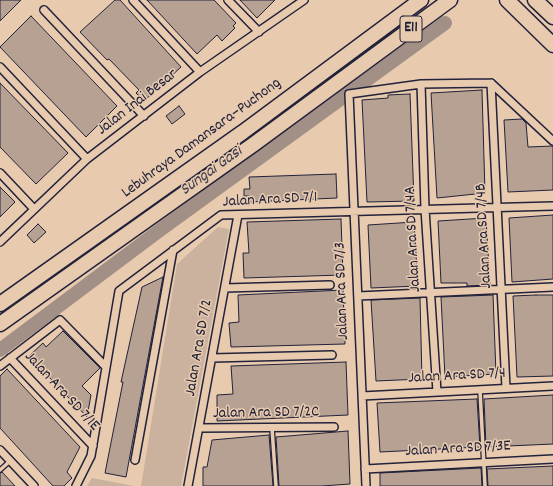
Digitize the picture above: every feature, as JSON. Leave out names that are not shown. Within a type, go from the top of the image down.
[{"type":"highway","name":"Lebuhraya Damansara–Puchong","points":[[0,304],[243,132],[421,0]]},
{"type":"highway","name":"Lebuhraya Damansara–Puchong","points":[[0,324],[254,144],[450,0]]},
{"type":"highway","points":[[507,0],[553,45]]},
{"type":"highway","points":[[538,3],[553,17]]},
{"type":"street","points":[[133,0],[200,72]]},
{"type":"street","points":[[228,0],[259,32]]},
{"type":"street","name":"Jalan Inai Besar","points":[[0,242],[87,159],[200,72],[304,0]]},
{"type":"street","points":[[44,10],[144,116]]},
{"type":"street","points":[[0,67],[87,159]]},
{"type":"street","points":[[421,84],[491,83],[553,141]]},
{"type":"street","name":"Jalan Ara SD 7/4B","points":[[491,83],[506,388]]},
{"type":"street","name":"Jalan Ara SD 7/3","points":[[366,486],[349,94],[421,84]]},
{"type":"street","name":"Jalan Ara SD 7/4A","points":[[421,84],[425,209],[437,392]]},
{"type":"street","points":[[0,172],[34,209]]},
{"type":"street","name":"Jalan Ara SD 7/1","points":[[76,486],[91,456],[118,291],[221,215],[553,206]]},
{"type":"street","name":"Jalan Ara SD 7/2","points":[[188,486],[238,215]]},
{"type":"street","points":[[135,460],[173,250]]},
{"type":"street","points":[[225,288],[330,285]]},
{"type":"street","points":[[358,296],[553,287]]},
{"type":"street","points":[[0,366],[60,320],[106,367]]},
{"type":"street","points":[[212,358],[332,355]]},
{"type":"street","name":"Jalan Ara SD 7/1E","points":[[10,358],[93,446]]},
{"type":"street","name":"Jalan Ara SD 7/4","points":[[362,396],[553,386]]},
{"type":"street","name":"Jalan Ara SD 7/2C","points":[[199,428],[334,427]]},
{"type":"street","points":[[0,450],[34,486]]},
{"type":"street","name":"Jalan Ara SD 7/3E","points":[[365,469],[553,459]]},
{"type":"lane","points":[[480,390],[485,486]]},
{"type":"lane","points":[[272,428],[276,486]]},
{"type":"lane","points":[[0,470],[10,461]]},
{"type":"shaded area","points":[[218,227],[229,229],[181,486],[141,486],[177,264]]},
{"type":"shaded area","points":[[92,478],[134,486],[87,486]]},
{"type":"building","points":[[0,0],[21,0],[0,21]]},
{"type":"building","points":[[115,0],[120,0],[181,67],[144,101],[136,93],[139,90],[80,32]]},
{"type":"building","points":[[147,0],[214,0],[236,23],[233,26],[235,28],[222,41],[217,35],[197,54]]},
{"type":"building","points":[[240,0],[275,0],[257,18]]},
{"type":"building","points":[[31,16],[117,106],[86,137],[0,47]]},
{"type":"building","points":[[0,83],[68,153],[36,184],[0,147]]},
{"type":"building","points":[[482,90],[485,193],[437,198],[431,93]]},
{"type":"building","points":[[410,94],[414,201],[367,202],[362,100],[388,98],[388,95]]},
{"type":"building","points":[[179,106],[185,114],[172,124],[166,116]]},
{"type":"building","points":[[522,119],[526,123],[528,147],[553,146],[553,190],[508,192],[504,120]]},
{"type":"building","points":[[336,174],[337,198],[250,202],[249,196],[244,196],[244,189],[250,189],[249,177]]},
{"type":"building","points":[[0,187],[15,202],[0,217]]},
{"type":"building","points":[[553,215],[553,279],[512,282],[509,218]]},
{"type":"building","points":[[486,218],[490,285],[467,286],[467,283],[441,283],[438,221]]},
{"type":"building","points":[[341,219],[343,275],[244,278],[243,253],[249,253],[247,222]]},
{"type":"building","points":[[414,222],[418,286],[371,288],[368,225]]},
{"type":"building","points":[[38,224],[46,232],[34,243],[27,235]]},
{"type":"building","points":[[163,277],[126,477],[105,473],[123,382],[121,382],[142,287]]},
{"type":"building","points":[[343,290],[345,344],[231,347],[229,323],[239,322],[238,295]]},
{"type":"building","points":[[493,295],[496,374],[445,377],[441,297]]},
{"type":"building","points":[[553,295],[553,376],[517,377],[513,296]]},
{"type":"building","points":[[420,298],[422,379],[376,381],[371,300]]},
{"type":"building","points":[[63,331],[100,368],[82,386],[91,395],[87,417],[29,356],[43,343],[46,347]]},
{"type":"building","points":[[346,362],[348,415],[217,421],[217,395],[233,394],[231,366]]},
{"type":"building","points":[[7,369],[80,447],[67,472],[72,478],[64,486],[53,486],[0,428],[0,376]]},
{"type":"building","points":[[553,395],[553,444],[486,447],[484,399]]},
{"type":"building","points":[[477,399],[480,447],[380,452],[377,403]]},
{"type":"building","points":[[348,431],[350,484],[322,486],[279,486],[276,437]]},
{"type":"building","points":[[269,435],[273,486],[203,486],[203,467],[207,467],[212,440]]},
{"type":"building","points":[[553,466],[553,486],[488,486],[487,469]]},
{"type":"building","points":[[481,468],[482,486],[380,486],[380,473]]},
{"type":"building","points":[[2,472],[15,486],[0,486],[0,473]]},
{"type":"waterway","name":"Sungai Gasi","points":[[0,350],[160,230],[445,23]]}]
